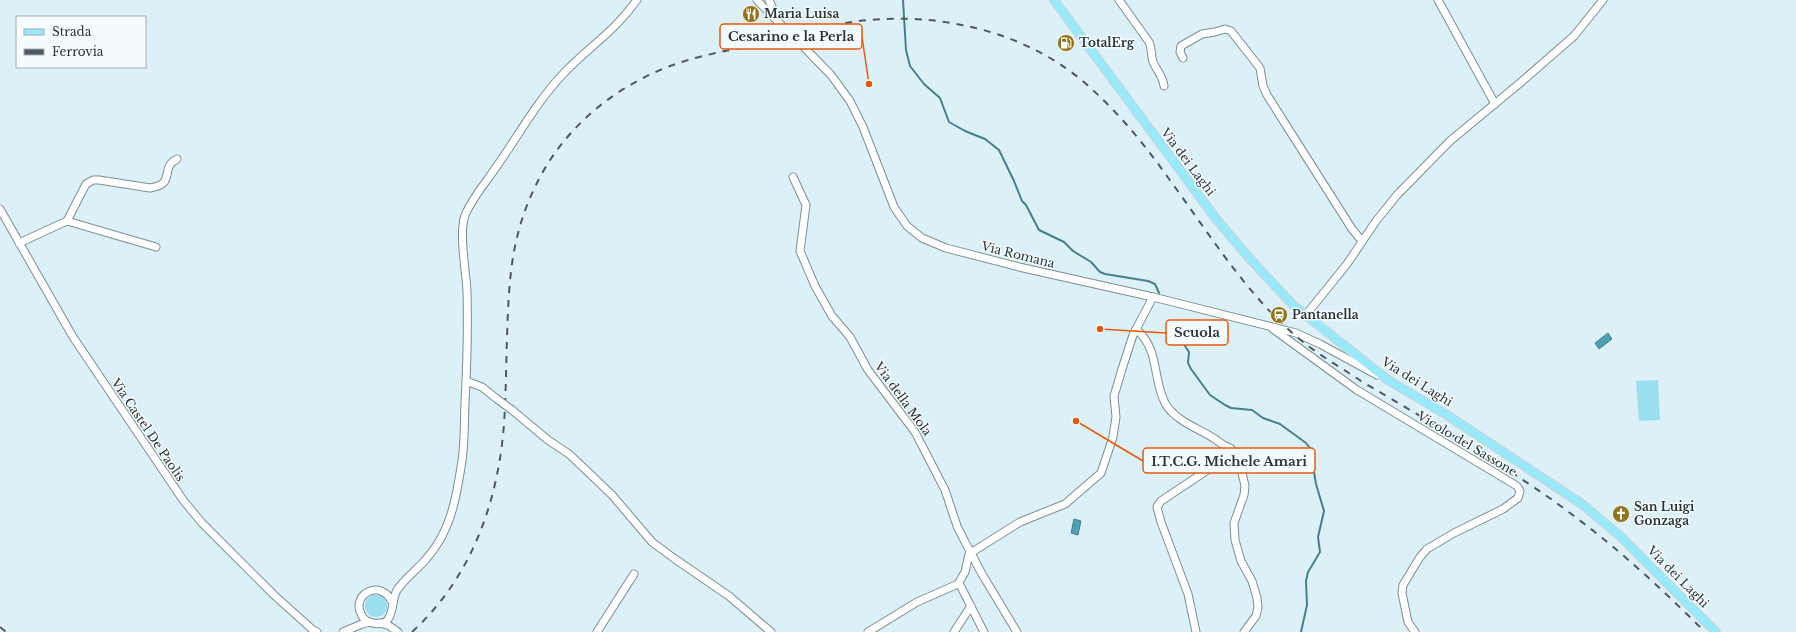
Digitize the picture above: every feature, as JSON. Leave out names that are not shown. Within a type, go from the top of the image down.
[{"type":"main road","name":"Via dei Laghi","points":[[1054,0],[1129,104],[1220,224],[1278,290],[1305,316],[1388,380],[1447,415],[1582,504],[1620,536],[1716,632]]},
{"type":"street","points":[[397,631],[392,613],[392,602],[396,591],[435,549],[451,517],[462,457],[466,381],[467,286],[462,221],[466,211],[527,119],[547,92],[568,69],[616,26],[637,0]]},
{"type":"street","name":"Via Romana","points":[[757,0],[831,75],[850,101],[863,127],[892,204],[902,219],[914,232],[928,240],[953,250],[1062,278],[1153,297],[1296,333],[1388,380]]},
{"type":"street","points":[[770,0],[780,24]]},
{"type":"street","points":[[1119,0],[1149,42],[1152,48],[1152,60],[1163,78],[1164,86]]},
{"type":"street","points":[[1438,0],[1495,104]]},
{"type":"street","points":[[1305,316],[1347,264],[1381,214],[1434,157],[1450,141],[1574,36],[1603,0]]},
{"type":"street","points":[[1183,58],[1180,52],[1180,46],[1202,34],[1225,29],[1231,31],[1238,38],[1260,68],[1263,86],[1267,95],[1352,229],[1362,241]]},
{"type":"street","points":[[19,243],[67,221],[86,184],[90,181],[99,180],[150,188],[162,185],[165,182],[169,165],[177,158]]},
{"type":"street","name":"Via della Mola","points":[[793,177],[806,205],[800,251],[815,286],[832,316],[850,337],[868,370],[914,432],[945,490],[957,526],[970,553],[1017,632]]},
{"type":"street","name":"Via Castel De Paolis","points":[[0,209],[73,337],[186,504],[206,527],[278,599],[317,632]]},
{"type":"street","points":[[67,221],[156,247]]},
{"type":"street","points":[[868,632],[917,602],[959,583],[965,572],[967,557],[970,553],[1023,520],[1048,512],[1065,504],[1101,473],[1111,446],[1115,429],[1114,394],[1136,329],[1153,297]]},
{"type":"street","name":"Vicolo del Sassone","points":[[1271,327],[1357,390],[1448,446],[1483,464],[1519,488],[1520,495],[1510,505],[1498,513],[1447,537],[1427,549],[1420,557],[1403,585],[1402,593],[1408,622],[1415,632]]},
{"type":"street","points":[[1136,329],[1145,338],[1151,349],[1163,398],[1168,408],[1183,421],[1228,447],[1234,452],[1240,464],[1245,486],[1244,496],[1236,514],[1234,523],[1235,540],[1241,561],[1252,581],[1258,608],[1256,616],[1244,632]]},
{"type":"street","points":[[466,381],[482,387],[548,440],[569,454],[618,502],[652,542],[674,559],[729,596],[772,632]]},
{"type":"street","points":[[1196,632],[1188,594],[1157,508],[1161,501],[1218,463],[1228,447]]},
{"type":"street","points":[[597,632],[634,574]]},
{"type":"street","points":[[959,583],[984,632]]},
{"type":"street","points":[[387,594],[402,584]]},
{"type":"street","points":[[370,622],[363,618],[360,611],[359,607],[362,597],[369,591],[378,590],[387,594],[392,602]]},
{"type":"street","points":[[954,632],[971,606]]},
{"type":"street","points":[[354,627],[360,611]]},
{"type":"street","points":[[380,623],[389,618],[392,613]]},
{"type":"street","points":[[343,632],[370,622],[388,625],[397,631]]},
{"type":"shaded area","points":[[1608,333],[1612,339],[1599,349],[1595,343]]},
{"type":"shaded area","points":[[1658,380],[1660,420],[1639,421],[1636,381]]},
{"type":"shaded area","points":[[1074,519],[1081,521],[1078,535],[1071,533]]},
{"type":"shaded area","points":[[376,595],[384,598],[387,606],[384,614],[376,617],[368,614],[365,606],[368,598]]},
{"type":"waterway","points":[[903,0],[906,50],[910,66],[924,84],[940,98],[949,122],[965,131],[985,139],[999,150],[1022,201],[1026,205],[1039,230],[1064,242],[1073,251],[1091,262],[1100,272],[1148,281],[1155,284],[1159,293]]},
{"type":"waterway","points":[[1181,340],[1189,352],[1188,363],[1191,369],[1210,395],[1231,408],[1252,410],[1263,418],[1280,424],[1306,443],[1310,448],[1316,484],[1324,511],[1318,537],[1320,552],[1308,572],[1306,581],[1307,605],[1301,632]]},
{"type":"railway","points":[[412,632],[433,611],[450,588],[478,537],[488,510],[501,453],[504,424],[509,294],[513,255],[517,236],[530,197],[551,158],[564,141],[595,110],[612,97],[630,85],[670,66],[698,57],[745,47],[802,32],[859,21],[888,19],[917,19],[946,22],[1003,36],[1030,47],[1055,61],[1079,78],[1116,113],[1138,138],[1228,262],[1278,320],[1297,337],[1321,355],[1361,381],[1478,451],[1563,507],[1625,557],[1705,632]]},
{"type":"railway","points":[[0,627],[6,632]]},
{"type":"place","name":"Maria Luisa","points":[[751,14]]},
{"type":"place","name":"TotalErg","points":[[1066,43]]},
{"type":"place","name":"Cesarino e la Perla","points":[[869,84]]},
{"type":"place","name":"Pantanella","points":[[1279,315]]},
{"type":"place","name":"Scuola","points":[[1100,329]]},
{"type":"place","name":"I.T.C.G. Michele Amari","points":[[1076,421]]},
{"type":"place","name":"San Luigi Gonzaga","points":[[1621,514]]}]
